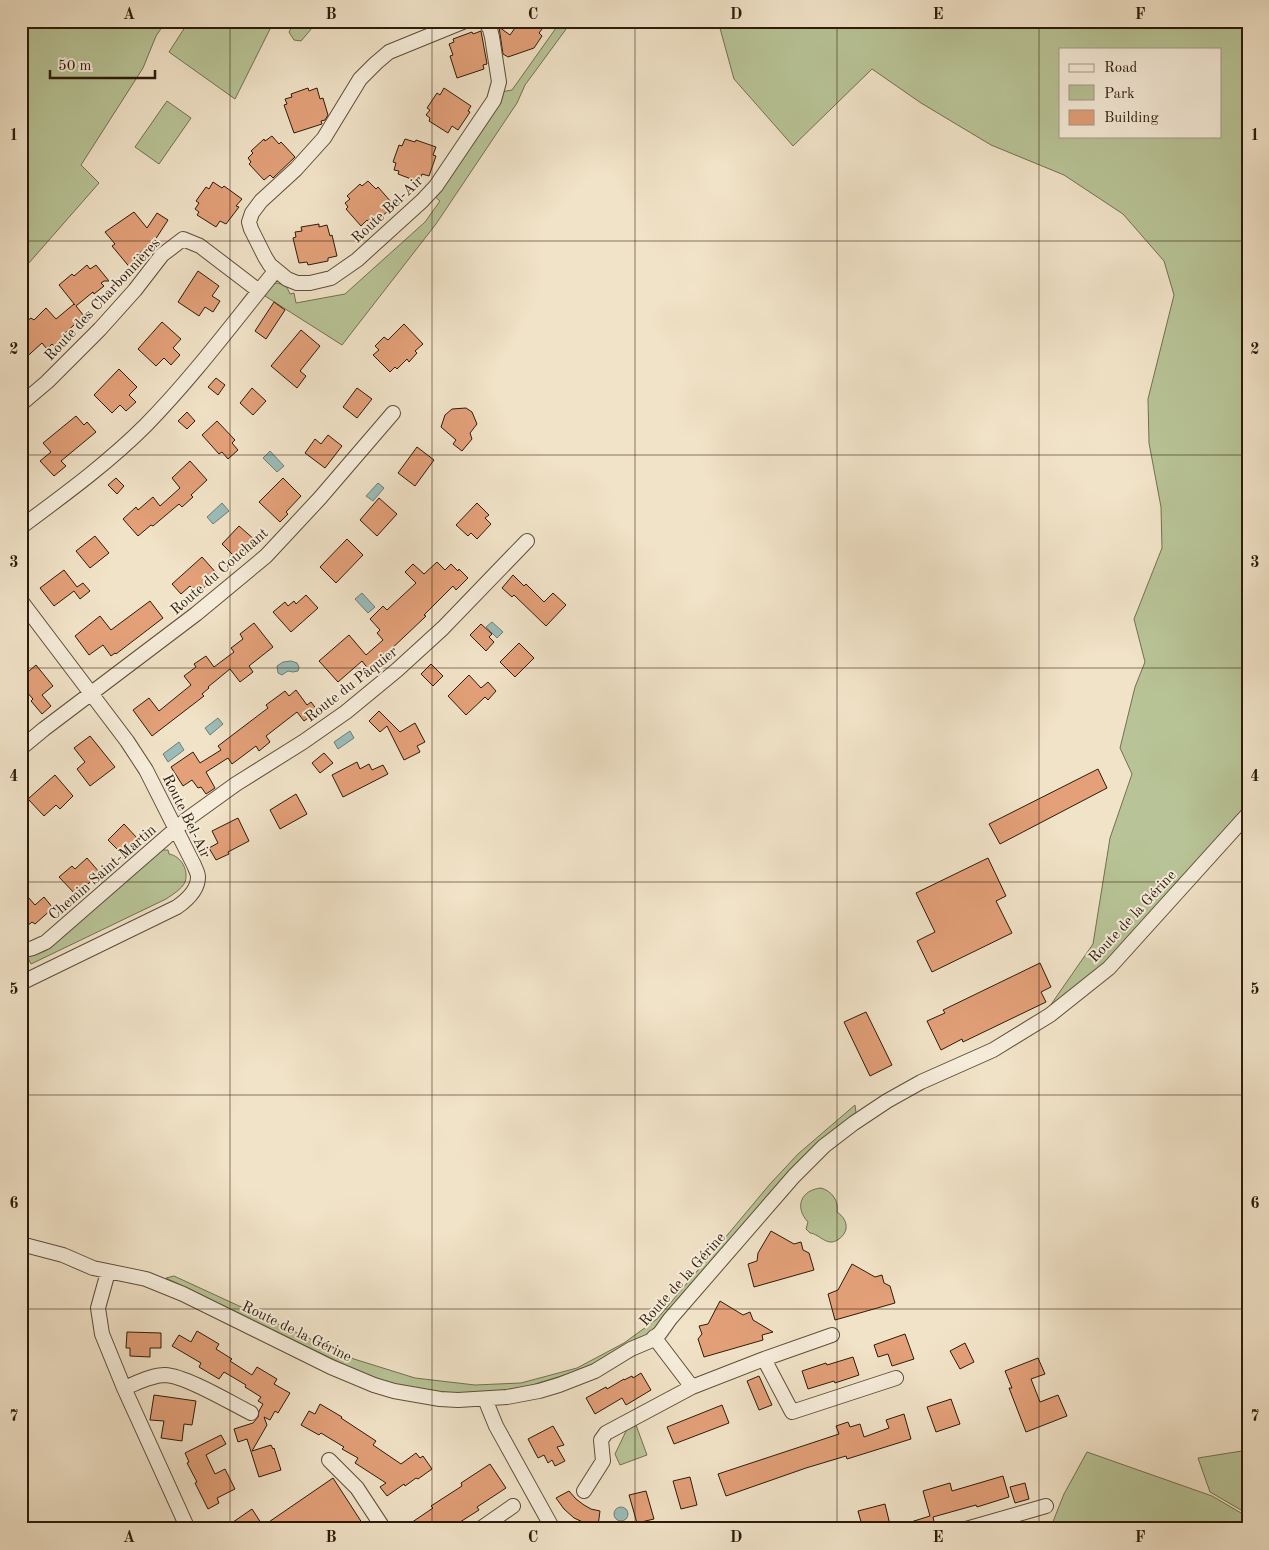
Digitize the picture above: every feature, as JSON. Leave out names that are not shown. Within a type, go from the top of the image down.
[{"type":"street","name":"Route Bel-Air","points":[[465,21],[389,52],[376,62],[360,79],[324,138],[296,169],[261,201],[252,213],[251,229],[265,257],[270,265],[287,279],[297,283],[310,283],[331,278],[364,253],[436,186],[494,100],[499,82],[492,36],[485,21]]},
{"type":"street","name":"Route des Charbonnières","points":[[21,404],[47,382],[100,329],[135,290],[162,255],[183,239],[200,246],[259,291]]},
{"type":"street","points":[[21,527],[116,453],[145,426],[196,370],[276,270]]},
{"type":"street","name":"Route du Couchant","points":[[21,748],[196,614],[266,556],[320,498],[393,413]]},
{"type":"street","name":"Route du Pâquier","points":[[176,829],[236,784],[303,742],[346,712],[443,628],[528,540]]},
{"type":"street","name":"Route Bel-Air","points":[[21,601],[92,693],[146,770],[194,865],[198,877],[194,890],[188,899],[178,907],[21,983]]},
{"type":"street","name":"Route de la Gérine","points":[[21,1244],[63,1254],[93,1268],[146,1279],[183,1294],[330,1367],[374,1385],[417,1396],[458,1400],[485,1399],[530,1393],[574,1379],[595,1371],[660,1333],[794,1176],[824,1146],[887,1100],[921,1082],[993,1050],[1050,1015],[1109,968],[1248,814]]},
{"type":"street","name":"Chemin Saint-Martin","points":[[21,950],[33,948],[46,942],[176,829]]},
{"type":"street","points":[[108,1272],[98,1308],[102,1334],[124,1388],[188,1529]]},
{"type":"street","points":[[584,1491],[603,1461],[601,1440],[606,1433],[692,1387],[832,1335]]},
{"type":"street","points":[[654,1337],[692,1387]]},
{"type":"street","points":[[764,1359],[792,1412],[896,1378]]},
{"type":"street","points":[[124,1388],[165,1375],[184,1380],[251,1414]]},
{"type":"street","points":[[485,1399],[496,1426],[554,1529]]},
{"type":"street","points":[[329,1460],[357,1488],[384,1529]]},
{"type":"street","points":[[480,1529],[513,1506]]},
{"type":"street","points":[[966,1529],[1046,1506]]},
{"type":"green space","points":[[21,21],[166,21],[156,36],[143,68],[81,165],[99,183],[21,272]]},
{"type":"green space","points":[[189,21],[274,21],[235,99],[169,52]]},
{"type":"green space","points":[[295,21],[318,21],[301,41],[294,40],[289,32]]},
{"type":"green space","points":[[561,21],[572,21],[525,85],[517,103],[436,224],[342,345],[265,296],[271,286],[276,283],[285,286],[290,294],[294,293],[296,303],[345,294],[425,222],[440,201],[433,195],[501,92],[512,90]]},
{"type":"green space","points":[[718,21],[1248,21],[1248,805],[1106,964],[1043,1016],[1093,944],[1110,838],[1132,774],[1120,748],[1135,687],[1145,662],[1134,619],[1162,548],[1161,507],[1149,443],[1148,399],[1174,295],[1164,261],[1123,214],[1064,175],[991,145],[921,103],[872,69],[793,146],[734,79]]},
{"type":"green space","points":[[167,101],[191,118],[159,164],[135,147]]},
{"type":"green space","points":[[161,850],[168,850],[169,854],[173,855],[183,864],[186,873],[184,885],[166,899],[31,964],[27,956],[45,951]]},
{"type":"green space","points":[[855,1105],[856,1113],[803,1157],[774,1188],[654,1331],[611,1356],[578,1371],[522,1388],[453,1393],[415,1389],[378,1380],[166,1278],[174,1276],[354,1359],[415,1378],[475,1385],[521,1383],[577,1368],[624,1343],[657,1319],[770,1184],[798,1154]]},
{"type":"green space","points":[[821,1188],[828,1191],[834,1197],[837,1204],[837,1212],[843,1217],[846,1224],[844,1234],[839,1239],[831,1242],[810,1233],[806,1229],[808,1222],[801,1211],[804,1196],[814,1189]]},
{"type":"green space","points":[[636,1425],[647,1455],[620,1465],[615,1454],[627,1429]]},
{"type":"green space","points":[[1248,1450],[1248,1514],[1210,1492],[1198,1458]]},
{"type":"green space","points":[[1087,1452],[1212,1496],[1248,1517],[1248,1529],[1050,1529],[1064,1494]]},
{"type":"water","points":[[270,451],[284,466],[277,472],[263,458]]},
{"type":"water","points":[[378,483],[384,488],[373,501],[366,496]]},
{"type":"water","points":[[222,503],[229,511],[213,524],[207,517]]},
{"type":"water","points":[[362,593],[375,607],[368,613],[355,599]]},
{"type":"water","points":[[492,622],[503,632],[497,638],[486,627]]},
{"type":"water","points":[[291,661],[297,663],[298,671],[288,671],[282,675],[278,673],[277,666],[283,662]]},
{"type":"water","points":[[218,718],[223,724],[210,735],[205,728]]},
{"type":"water","points":[[350,731],[354,738],[338,749],[334,742]]},
{"type":"water","points":[[179,742],[184,750],[168,762],[163,754]]},
{"type":"water","points":[[618,1507],[624,1507],[628,1514],[624,1521],[618,1521],[614,1517],[614,1511]]},
{"type":"building","points":[[520,21],[539,21],[545,25],[539,33],[542,36],[534,48],[508,57],[503,54],[499,27],[510,35]]},
{"type":"building","points":[[481,31],[487,64],[483,65],[484,69],[457,78],[450,56],[453,55],[449,44],[454,42],[453,39],[472,32],[473,34]]},
{"type":"building","points":[[308,88],[309,91],[317,88],[320,99],[323,98],[328,115],[325,120],[321,121],[322,124],[294,133],[284,105],[287,104],[285,99],[292,97],[291,94]]},
{"type":"building","points":[[444,88],[471,106],[468,111],[470,112],[458,130],[452,126],[448,133],[429,121],[430,118],[426,115],[430,110],[427,108],[437,93],[440,95]]},
{"type":"building","points":[[272,136],[279,144],[281,142],[295,157],[273,178],[270,175],[264,180],[249,164],[251,162],[248,158],[253,153],[251,151],[264,139],[265,141]]},
{"type":"building","points":[[405,139],[415,142],[416,140],[436,147],[433,155],[436,156],[429,176],[422,174],[419,182],[398,174],[399,171],[394,170],[396,163],[393,162],[399,145],[402,146]]},
{"type":"building","points":[[368,181],[376,189],[378,187],[392,203],[386,209],[388,211],[372,225],[367,220],[361,226],[346,209],[348,207],[345,203],[350,199],[347,196],[360,184],[362,186]]},
{"type":"building","points":[[213,182],[222,188],[224,186],[242,199],[236,206],[239,207],[226,224],[220,221],[216,227],[197,215],[199,212],[195,209],[199,203],[196,201],[206,187],[209,189]]},
{"type":"building","points":[[134,212],[147,228],[157,213],[168,220],[155,240],[137,255],[143,262],[132,270],[112,246],[115,244],[105,232]]},
{"type":"building","points":[[319,224],[319,227],[327,225],[330,236],[332,235],[337,256],[328,258],[328,261],[308,265],[307,262],[299,263],[293,238],[296,237],[295,232],[302,231],[301,227]]},
{"type":"building","points":[[87,265],[90,269],[96,265],[109,281],[101,283],[104,286],[94,294],[93,292],[76,306],[84,316],[64,334],[66,336],[47,349],[42,343],[21,362],[21,326],[31,318],[34,320],[46,308],[56,319],[75,305],[59,285]]},
{"type":"building","points":[[198,271],[219,286],[212,296],[220,301],[213,312],[205,307],[199,316],[178,302]]},
{"type":"building","points":[[274,302],[285,310],[266,339],[255,331]]},
{"type":"building","points":[[162,322],[181,339],[173,348],[180,355],[171,365],[164,358],[156,366],[138,349]]},
{"type":"building","points":[[404,324],[423,344],[415,351],[417,353],[409,362],[407,359],[397,369],[395,367],[390,372],[373,355],[379,350],[375,346],[384,337],[388,340]]},
{"type":"building","points":[[301,330],[320,346],[300,371],[306,376],[297,388],[271,366]]},
{"type":"building","points":[[119,369],[137,387],[129,395],[136,402],[126,411],[120,405],[112,413],[94,395]]},
{"type":"building","points":[[216,378],[225,385],[218,395],[208,387]]},
{"type":"building","points":[[252,388],[266,401],[253,415],[240,403]]},
{"type":"building","points":[[357,388],[372,399],[357,418],[343,407]]},
{"type":"building","points":[[466,408],[472,412],[477,424],[470,433],[472,439],[462,451],[453,444],[456,440],[441,427],[445,415],[452,409]]},
{"type":"building","points":[[187,412],[195,421],[187,429],[178,421]]},
{"type":"building","points":[[76,416],[84,425],[87,422],[96,432],[61,461],[66,466],[54,476],[40,461],[51,452],[43,443]]},
{"type":"building","points":[[217,421],[235,440],[232,443],[238,450],[228,459],[222,452],[219,454],[202,435]]},
{"type":"building","points":[[328,435],[342,446],[325,468],[305,453],[315,439],[321,444]]},
{"type":"building","points":[[417,447],[434,460],[415,486],[398,473]]},
{"type":"building","points":[[190,461],[207,480],[191,495],[193,497],[182,507],[179,504],[138,536],[123,519],[136,507],[138,510],[153,497],[160,506],[180,488],[172,478]]},
{"type":"building","points":[[116,478],[124,486],[117,494],[108,485]]},
{"type":"building","points":[[283,478],[301,496],[286,512],[288,514],[280,522],[259,502]]},
{"type":"building","points":[[379,498],[397,514],[377,536],[360,520]]},
{"type":"building","points":[[477,503],[489,515],[485,518],[491,524],[477,539],[471,533],[468,536],[456,525]]},
{"type":"building","points":[[239,526],[256,541],[238,560],[222,544]]},
{"type":"building","points":[[95,536],[109,553],[90,568],[76,551]]},
{"type":"building","points":[[347,539],[363,555],[336,583],[320,567]]},
{"type":"building","points":[[202,557],[218,575],[197,594],[190,586],[181,594],[172,584]]},
{"type":"building","points":[[437,562],[445,570],[451,564],[468,578],[456,590],[453,586],[424,615],[426,616],[369,670],[362,661],[338,682],[319,661],[349,635],[366,655],[383,640],[377,633],[380,630],[370,619],[383,606],[387,610],[416,583],[405,572],[413,564],[424,574]]},
{"type":"building","points":[[64,570],[77,587],[83,583],[90,591],[80,599],[74,591],[54,606],[40,588]]},
{"type":"building","points":[[513,575],[524,586],[526,584],[544,602],[553,593],[566,605],[546,626],[514,595],[512,597],[502,588]]},
{"type":"building","points":[[306,595],[318,608],[291,632],[273,612],[285,602],[288,606],[294,601],[296,604]]},
{"type":"building","points":[[150,601],[163,618],[116,654],[111,656],[103,645],[89,655],[75,636],[100,616],[111,630]]},
{"type":"building","points":[[254,623],[273,647],[249,666],[253,672],[240,682],[230,669],[208,687],[202,694],[204,696],[152,736],[133,710],[149,698],[159,711],[191,685],[184,676],[196,667],[194,664],[206,656],[214,667],[234,652],[231,648],[243,639],[240,634]]},
{"type":"building","points":[[481,624],[492,634],[489,637],[494,642],[486,651],[470,635]]},
{"type":"building","points":[[519,643],[534,658],[515,677],[500,662]]},
{"type":"building","points":[[431,664],[443,676],[433,686],[421,674]]},
{"type":"building","points":[[36,665],[53,686],[42,695],[51,706],[42,714],[31,701],[33,699],[21,685],[21,678]]},
{"type":"building","points":[[469,675],[481,688],[488,682],[496,691],[488,700],[485,697],[466,715],[448,696]]},
{"type":"building","points":[[296,690],[307,705],[311,702],[318,711],[304,721],[297,712],[266,736],[270,742],[259,751],[256,746],[232,764],[228,758],[206,772],[215,788],[206,794],[192,780],[183,786],[171,767],[193,752],[200,763],[221,750],[218,746],[268,708],[266,705],[285,691],[289,696]]},
{"type":"building","points":[[379,711],[400,732],[415,723],[425,742],[417,746],[420,752],[404,760],[387,726],[380,732],[369,721]]},
{"type":"building","points":[[90,736],[115,767],[90,786],[77,769],[85,762],[74,748]]},
{"type":"building","points":[[324,753],[333,763],[320,773],[312,763]]},
{"type":"building","points":[[357,762],[360,769],[369,764],[372,770],[383,765],[388,774],[343,797],[332,775]]},
{"type":"building","points":[[1098,769],[1107,788],[1000,844],[989,824]]},
{"type":"building","points":[[55,775],[73,796],[60,809],[56,805],[44,816],[28,799]]},
{"type":"building","points":[[296,794],[307,814],[280,829],[270,810]]},
{"type":"building","points":[[238,818],[249,841],[216,860],[209,848],[218,843],[212,831]]},
{"type":"building","points":[[124,824],[138,839],[122,854],[108,840]]},
{"type":"building","points":[[87,858],[100,873],[76,895],[59,877],[72,866],[75,869]]},
{"type":"building","points":[[988,858],[1006,896],[996,901],[1012,933],[932,972],[917,941],[935,932],[916,893]]},
{"type":"building","points":[[21,889],[35,905],[44,897],[53,908],[35,924],[32,922],[21,931]]},
{"type":"building","points":[[1040,963],[1051,987],[1041,992],[1046,1002],[963,1042],[962,1039],[941,1050],[927,1021],[945,1013],[943,1010]]},
{"type":"building","points":[[866,1012],[892,1065],[870,1076],[844,1022]]},
{"type":"building","points":[[771,1231],[794,1244],[801,1242],[803,1250],[809,1253],[814,1270],[754,1287],[748,1264],[757,1261],[758,1253]]},
{"type":"building","points":[[852,1264],[875,1277],[882,1275],[884,1283],[890,1286],[895,1303],[835,1320],[828,1294],[838,1290]]},
{"type":"building","points":[[720,1301],[743,1315],[750,1312],[753,1320],[773,1332],[762,1335],[763,1340],[704,1357],[698,1339],[702,1334],[699,1326],[708,1324]]},
{"type":"building","points":[[197,1331],[219,1344],[216,1349],[232,1359],[230,1361],[252,1375],[257,1367],[277,1379],[274,1384],[290,1393],[278,1413],[275,1411],[270,1420],[264,1417],[267,1425],[252,1451],[271,1445],[274,1448],[281,1470],[259,1477],[247,1439],[238,1442],[234,1429],[253,1423],[258,1417],[263,1404],[258,1401],[261,1397],[245,1387],[246,1385],[224,1372],[219,1379],[199,1367],[201,1363],[172,1346],[179,1335],[191,1342]]},
{"type":"building","points":[[127,1332],[161,1333],[161,1348],[150,1348],[150,1357],[130,1356],[130,1348],[126,1348]]},
{"type":"building","points":[[905,1334],[914,1359],[892,1366],[888,1354],[878,1357],[874,1345]]},
{"type":"building","points":[[965,1343],[974,1362],[960,1369],[950,1351]]},
{"type":"building","points":[[853,1357],[859,1375],[808,1389],[802,1371]]},
{"type":"building","points":[[1038,1358],[1045,1374],[1031,1379],[1040,1402],[1058,1395],[1067,1416],[1026,1432],[1009,1388],[1012,1388],[1005,1371]]},
{"type":"building","points":[[641,1373],[651,1390],[626,1405],[622,1398],[595,1414],[586,1398],[606,1387],[607,1389],[624,1379],[632,1376],[633,1378]]},
{"type":"building","points":[[759,1376],[772,1405],[759,1410],[747,1381]]},
{"type":"building","points":[[154,1395],[196,1401],[192,1425],[184,1424],[182,1441],[161,1438],[164,1421],[150,1420]]},
{"type":"building","points":[[951,1399],[960,1424],[936,1432],[927,1407]]},
{"type":"building","points":[[320,1404],[376,1441],[373,1445],[401,1464],[416,1453],[420,1458],[423,1456],[432,1469],[405,1486],[404,1484],[387,1496],[380,1487],[386,1483],[355,1463],[358,1458],[342,1449],[344,1447],[321,1433],[319,1435],[301,1425],[309,1411],[315,1414]]},
{"type":"building","points":[[722,1405],[729,1423],[674,1444],[667,1427]]},
{"type":"building","points":[[904,1414],[911,1439],[847,1459],[846,1456],[806,1468],[726,1496],[718,1474],[839,1434],[836,1426],[848,1422],[850,1427],[860,1424],[864,1437],[889,1428],[886,1420]]},
{"type":"building","points":[[553,1426],[564,1445],[557,1447],[565,1461],[555,1466],[552,1460],[548,1463],[544,1455],[538,1458],[528,1439]]},
{"type":"building","points":[[221,1435],[226,1444],[206,1455],[215,1474],[225,1469],[235,1489],[217,1498],[219,1503],[208,1509],[195,1483],[197,1482],[187,1463],[189,1462],[185,1453]]},
{"type":"building","points":[[490,1464],[506,1488],[477,1507],[479,1510],[449,1529],[402,1529],[433,1508],[431,1506],[462,1486],[461,1483]]},
{"type":"building","points":[[1003,1476],[1009,1497],[977,1507],[976,1505],[933,1517],[935,1526],[926,1529],[898,1529],[898,1526],[930,1516],[923,1491],[950,1483],[952,1491]]},
{"type":"building","points":[[690,1477],[697,1505],[681,1509],[673,1481]]},
{"type":"building","points":[[333,1478],[366,1529],[223,1529],[252,1509],[263,1526]]},
{"type":"building","points":[[1025,1483],[1029,1499],[1015,1503],[1010,1487]]},
{"type":"building","points":[[569,1491],[584,1505],[600,1511],[598,1526],[574,1518],[564,1509],[556,1498]]},
{"type":"building","points":[[646,1491],[654,1519],[637,1523],[629,1495]]},
{"type":"building","points":[[885,1504],[891,1529],[863,1529],[858,1511]]}]
